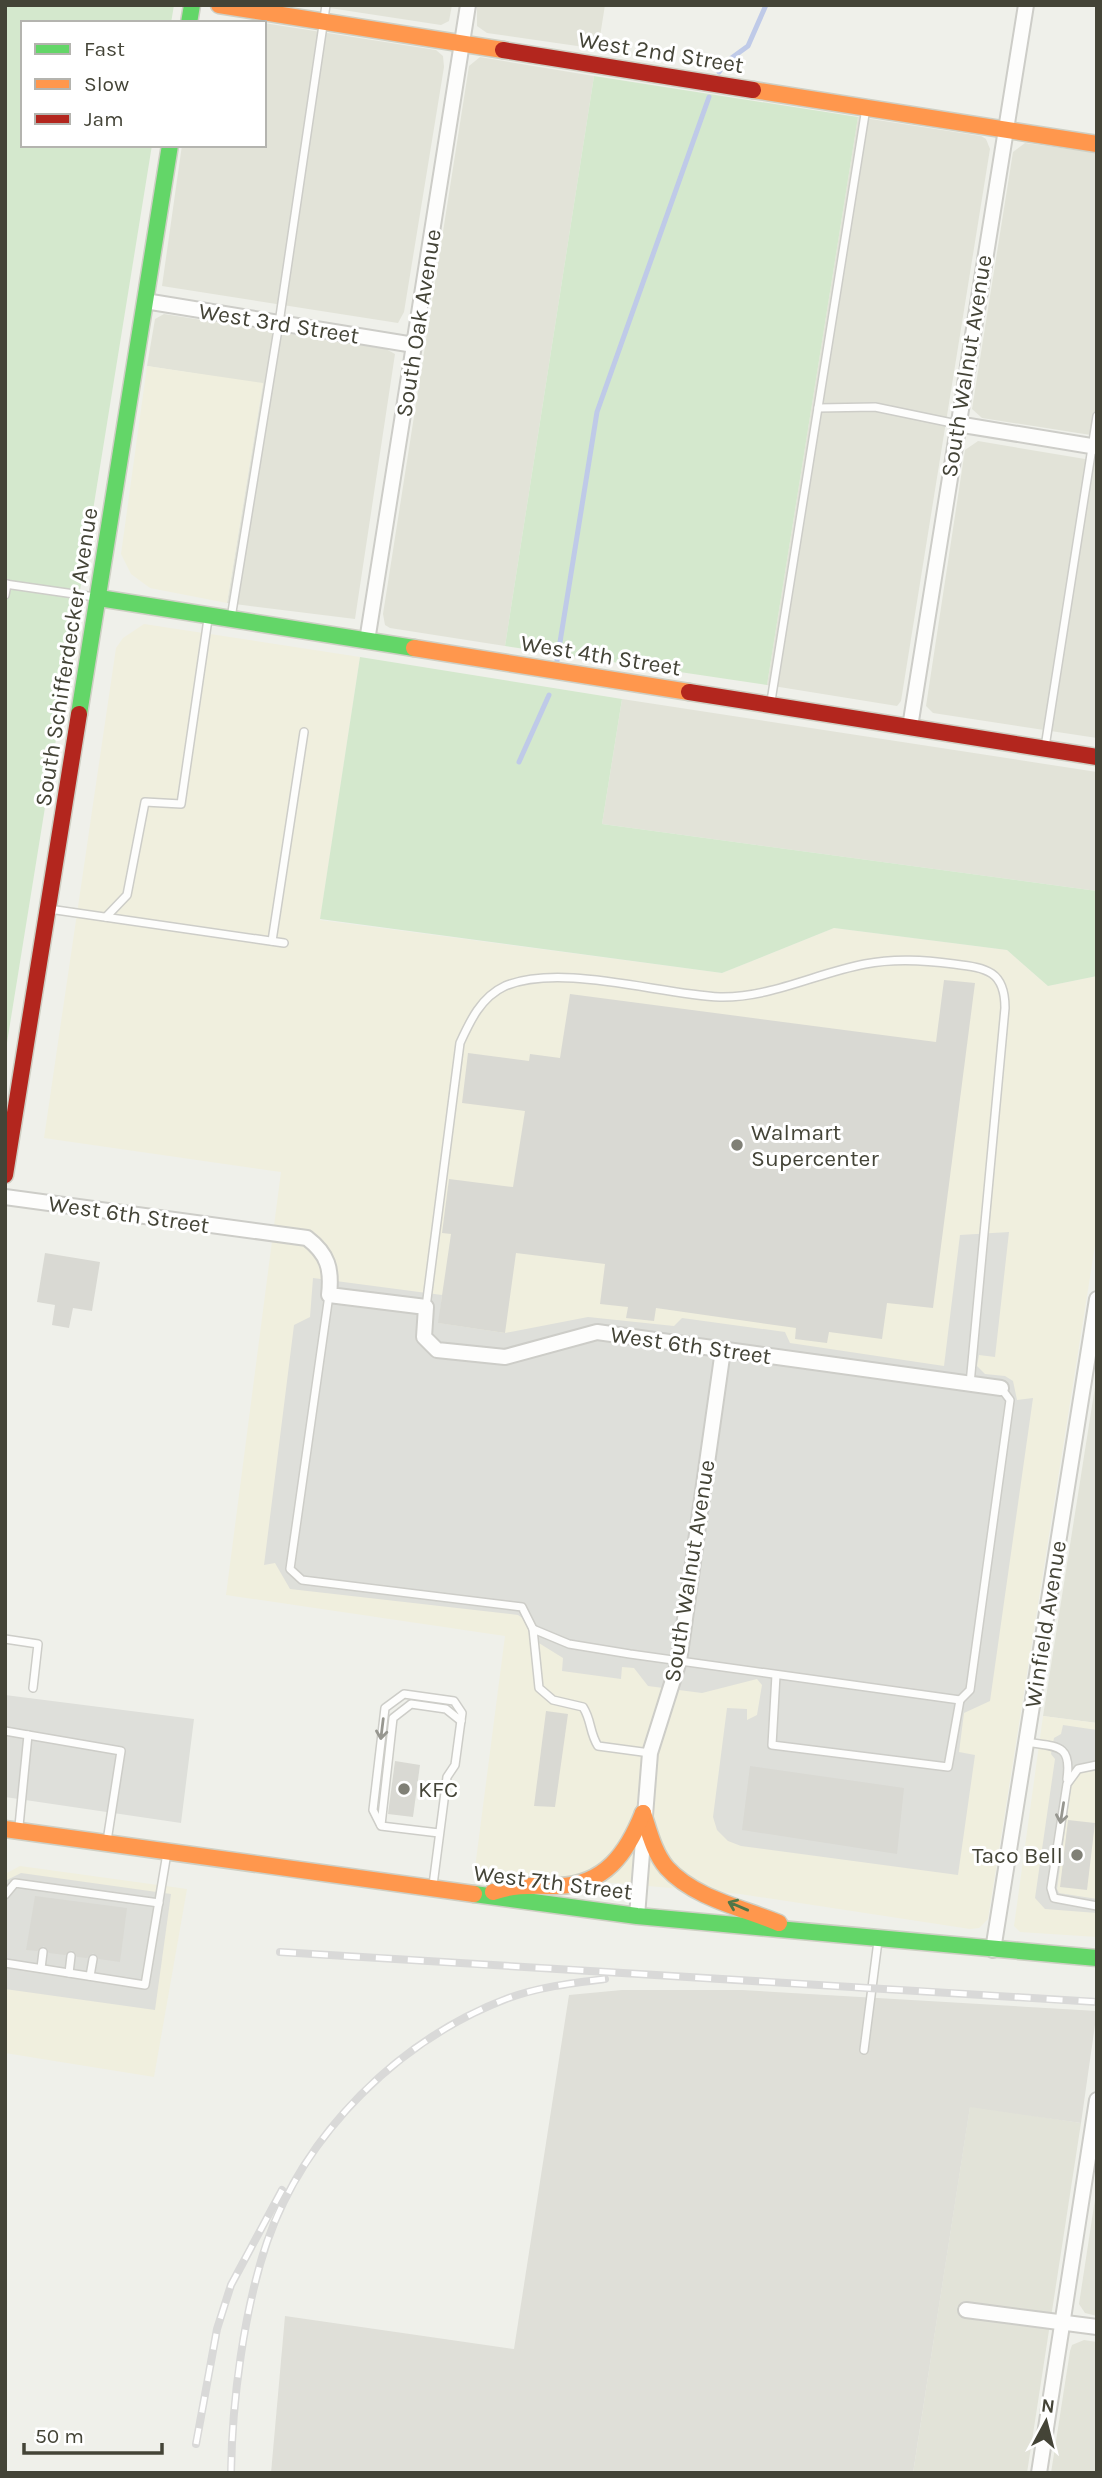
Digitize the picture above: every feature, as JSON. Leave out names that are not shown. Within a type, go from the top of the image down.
[{"type":"main road","name":"West 2nd Street","points":[[219,5],[1097,144]]},
{"type":"main road","name":"South Schifferdecker Avenue","points":[[5,1175],[170,147]]},
{"type":"main road","name":"West 4th Street","points":[[99,598],[1097,757]]},
{"type":"main road","points":[[484,1895],[509,1886],[530,1883],[583,1885],[609,1870],[621,1858],[632,1842],[643,1813]]},
{"type":"main road","points":[[643,1813],[657,1852],[668,1869],[685,1884],[801,1933]]},
{"type":"main road","name":"West 7th Street","points":[[12,1830],[638,1916],[1097,1958]]},
{"type":"main road","points":[[5,1845],[34,1844],[55,1836]]},
{"type":"street","name":"South Oak Avenue","points":[[367,641],[468,5]]},
{"type":"street","name":"South Walnut Avenue","points":[[910,727],[1026,5]]},
{"type":"street","name":"West 3rd Street","points":[[145,301],[414,345]]},
{"type":"street","points":[[957,424],[1094,447]]},
{"type":"street","name":"West 6th Street","points":[[5,1197],[307,1238],[322,1249],[330,1264],[329,1295]]},
{"type":"street","points":[[329,1295],[426,1307]]},
{"type":"street","name":"Winfield Avenue","points":[[993,1950],[1093,1340],[1097,1298]]},
{"type":"street","name":"West 6th Street","points":[[426,1307],[424,1337],[438,1350],[505,1357],[597,1332],[1001,1388]]},
{"type":"street","name":"South Walnut Avenue","points":[[638,1916],[643,1813],[650,1753],[679,1661],[723,1350]]},
{"type":"street","points":[[1038,2473],[1097,2100]]},
{"type":"street","points":[[966,2310],[1097,2327]]},
{"type":"lane","points":[[230,619],[279,323],[326,5]]},
{"type":"lane","points":[[771,705],[866,108]]},
{"type":"lane","points":[[818,408],[875,407],[957,424]]},
{"type":"lane","points":[[1045,749],[1097,416]]},
{"type":"lane","points":[[5,595],[6,584],[99,598]]},
{"type":"lane","points":[[106,917],[127,895],[145,802],[181,804],[209,616]]},
{"type":"lane","points":[[272,941],[304,732]]},
{"type":"lane","points":[[48,908],[284,943]]},
{"type":"lane","points":[[426,1307],[460,1043],[474,1012],[503,987],[545,976],[722,997],[759,993],[864,964],[900,959],[977,967],[993,973],[1005,989],[1005,1008],[970,1384]]},
{"type":"lane","points":[[329,1295],[290,1569],[302,1580],[522,1607],[533,1629],[539,1688],[553,1700],[583,1707],[591,1719],[590,1734],[598,1746],[650,1753]]},
{"type":"lane","points":[[776,1675],[772,1745],[948,1766],[960,1700],[970,1690],[1010,1400],[1001,1388]]},
{"type":"lane","points":[[533,1629],[569,1644],[960,1700]]},
{"type":"lane","points":[[5,1639],[38,1644],[33,1688]]},
{"type":"lane","points":[[381,1826],[373,1810],[385,1708],[404,1694],[454,1701],[462,1713],[456,1765],[446,1777],[432,1889]]},
{"type":"lane","points":[[381,1826],[393,1718],[411,1704],[446,1709],[461,1721]]},
{"type":"lane","points":[[5,1731],[121,1751],[107,1844]]},
{"type":"lane","points":[[12,1830],[28,1735]]},
{"type":"lane","points":[[1026,1742],[1061,1747],[1067,1754],[1069,1764],[1051,1888],[1054,1898],[1062,1902],[1097,1906]]},
{"type":"lane","points":[[1067,1784],[1078,1769],[1097,1765]]},
{"type":"lane","points":[[381,1826],[439,1833]]},
{"type":"lane","points":[[5,1962],[145,1985],[167,1852]]},
{"type":"lane","points":[[5,1895],[15,1883],[79,1893],[104,1901],[159,1903]]},
{"type":"lane","points":[[51,1898],[52,1889]]},
{"type":"lane","points":[[78,1902],[79,1893]]},
{"type":"lane","points":[[864,2050],[878,1940]]},
{"type":"lane","points":[[41,1968],[43,1952]]},
{"type":"lane","points":[[69,1973],[71,1956]]},
{"type":"lane","points":[[90,1976],[93,1959]]},
{"type":"shaded area","points":[[310,5],[452,5],[449,21],[441,25]]},
{"type":"shaded area","points":[[477,5],[605,5],[598,49],[487,33],[477,26]]},
{"type":"shaded area","points":[[266,23],[436,50],[443,56],[444,67],[404,312],[398,323],[162,286],[182,147],[266,147]]},
{"type":"shaded area","points":[[480,57],[594,76],[505,646],[390,628],[385,625],[383,614],[469,66]]},
{"type":"shaded area","points":[[858,117],[981,136],[986,139],[990,149],[901,701],[897,706],[767,685]]},
{"type":"shaded area","points":[[1025,143],[1097,153],[1097,436],[982,418],[972,409],[1013,152]]},
{"type":"shaded area","points":[[164,314],[386,349],[395,354],[355,619],[227,603],[263,384],[147,366],[155,319]]},
{"type":"shaded area","points":[[147,366],[263,383],[227,603],[150,588],[131,574],[121,554]]},
{"type":"shaded area","points":[[978,441],[1097,461],[1097,738],[933,713],[926,706],[965,450]]},
{"type":"shaded area","points":[[144,624],[360,657],[320,920],[722,973],[834,928],[1007,950],[1048,986],[1097,976],[1097,1233],[988,1919],[979,1928],[970,1929],[740,1894],[475,1868],[505,1636],[226,1595],[281,1172],[44,1138],[116,648],[123,638]]},
{"type":"shaded area","points":[[622,699],[1097,772],[1097,891],[602,824]]},
{"type":"shaded area","points":[[1009,1232],[995,1357],[979,1355],[977,1366],[985,1374],[1005,1376],[1013,1381],[1017,1400],[1033,1398],[990,1701],[964,1713],[959,1752],[975,1755],[958,1875],[741,1846],[728,1841],[717,1830],[713,1817],[727,1708],[747,1709],[747,1720],[757,1715],[762,1685],[757,1679],[702,1693],[648,1686],[634,1668],[622,1667],[621,1679],[562,1671],[563,1658],[534,1640],[530,1623],[518,1615],[290,1589],[275,1563],[264,1565],[294,1325],[310,1317],[313,1278],[442,1295],[439,1323],[505,1333],[588,1317],[674,1326],[682,1318],[785,1332],[790,1343],[944,1366],[960,1235]]},
{"type":"shaded area","points":[[1097,1374],[1097,1723],[1043,1716]]},
{"type":"shaded area","points":[[5,1695],[194,1719],[181,1823],[5,1797]]},
{"type":"shaded area","points":[[1043,1716],[1097,1723],[1097,1937],[1020,1932],[1014,1926]]},
{"type":"shaded area","points":[[1063,1725],[1097,1730],[1097,1771],[1080,1772],[1071,1787],[1057,1889],[1059,1893],[1097,1899],[1097,1913],[1045,1909],[1035,1898],[1055,1759],[1051,1754],[1054,1738],[1061,1734]]},
{"type":"shaded area","points":[[20,1866],[187,1889],[154,2077],[5,2053],[5,1874]]},
{"type":"shaded area","points":[[21,1873],[171,1894],[155,2010],[5,1989],[5,1881]]},
{"type":"shaded area","points":[[622,1990],[742,1990],[1097,2011],[1081,2123],[970,2107],[913,2473],[271,2473],[285,2316],[514,2349],[569,1995]]},
{"type":"shaded area","points":[[970,2106],[1081,2123],[1027,2473],[913,2473]]},
{"type":"shaded area","points":[[1097,2186],[1097,2316],[1085,2313],[1079,2304]]},
{"type":"shaded area","points":[[1084,2340],[1097,2342],[1097,2473],[1051,2473],[1070,2351],[1072,2345]]},
{"type":"green space","points":[[5,5],[174,5],[171,21],[21,21],[21,147],[152,147],[5,1055]]},
{"type":"green space","points":[[594,76],[858,117],[767,685],[505,646]]},
{"type":"green space","points":[[360,657],[622,699],[602,824],[1097,891],[1097,976],[1048,986],[1007,950],[834,928],[722,973],[320,919]]},
{"type":"building","name":"Walmart Supercenter","points":[[944,980],[975,983],[933,1308],[887,1303],[882,1339],[829,1332],[827,1343],[795,1339],[796,1328],[656,1308],[654,1321],[626,1318],[628,1307],[600,1304],[605,1264],[516,1253],[505,1333],[438,1323],[451,1234],[442,1233],[449,1179],[513,1187],[525,1111],[462,1103],[468,1053],[529,1061],[530,1054],[560,1058],[570,994],[936,1042]]},
{"type":"building","points":[[45,1253],[100,1262],[92,1311],[73,1308],[69,1328],[52,1325],[55,1305],[37,1302]]},
{"type":"building","points":[[546,1711],[568,1714],[555,1807],[534,1806]]},
{"type":"building","name":"KFC","points":[[395,1761],[420,1765],[413,1817],[388,1814]]},
{"type":"building","points":[[750,1766],[904,1788],[897,1854],[742,1830]]},
{"type":"building","name":"Taco Bell","points":[[1068,1820],[1095,1823],[1087,1890],[1060,1887]]},
{"type":"building","points":[[35,1896],[127,1908],[120,1962],[99,1959],[93,1953],[87,1958],[77,1957],[72,1950],[65,1955],[49,1953],[44,1946],[37,1951],[26,1950]]},
{"type":"waterway","points":[[719,72],[726,62],[748,46],[766,5]]},
{"type":"waterway","points":[[556,667],[597,412],[709,97]]},
{"type":"waterway","points":[[519,762],[549,695]]},
{"type":"railway","points":[[280,1952],[1097,2002]]},
{"type":"railway","points":[[231,2473],[241,2356],[259,2268],[284,2202],[305,2164],[331,2128],[393,2065],[429,2039],[467,2017],[530,1991],[605,1979]]},
{"type":"railway","points":[[196,2444],[217,2329],[231,2285],[282,2190]]},
{"type":"traffic: fast","points":[[189,21],[192,5]]},
{"type":"traffic: fast","points":[[79,714],[170,147]]},
{"type":"traffic: fast","points":[[99,598],[414,648]]},
{"type":"traffic: fast","points":[[474,1894],[637,1916],[1097,1958]]},
{"type":"traffic: slow","points":[[219,5],[503,50]]},
{"type":"traffic: slow","points":[[753,90],[1097,144]]},
{"type":"traffic: slow","points":[[414,648],[689,692]]},
{"type":"traffic: slow","points":[[643,1813],[659,1856],[678,1878],[705,1895],[779,1923]]},
{"type":"traffic: slow","points":[[493,1892],[517,1887],[558,1886],[589,1880],[612,1864],[621,1853],[630,1841],[643,1813]]},
{"type":"traffic: slow","points":[[5,1829],[474,1894]]},
{"type":"traffic: jam","points":[[503,50],[753,90]]},
{"type":"traffic: jam","points":[[689,692],[1097,757]]},
{"type":"traffic: jam","points":[[5,1175],[79,714]]},
{"type":"place","name":"Walmart Supercenter","points":[[737,1145]]},
{"type":"place","name":"KFC","points":[[404,1789]]},
{"type":"place","name":"Taco Bell","points":[[1077,1855]]}]
